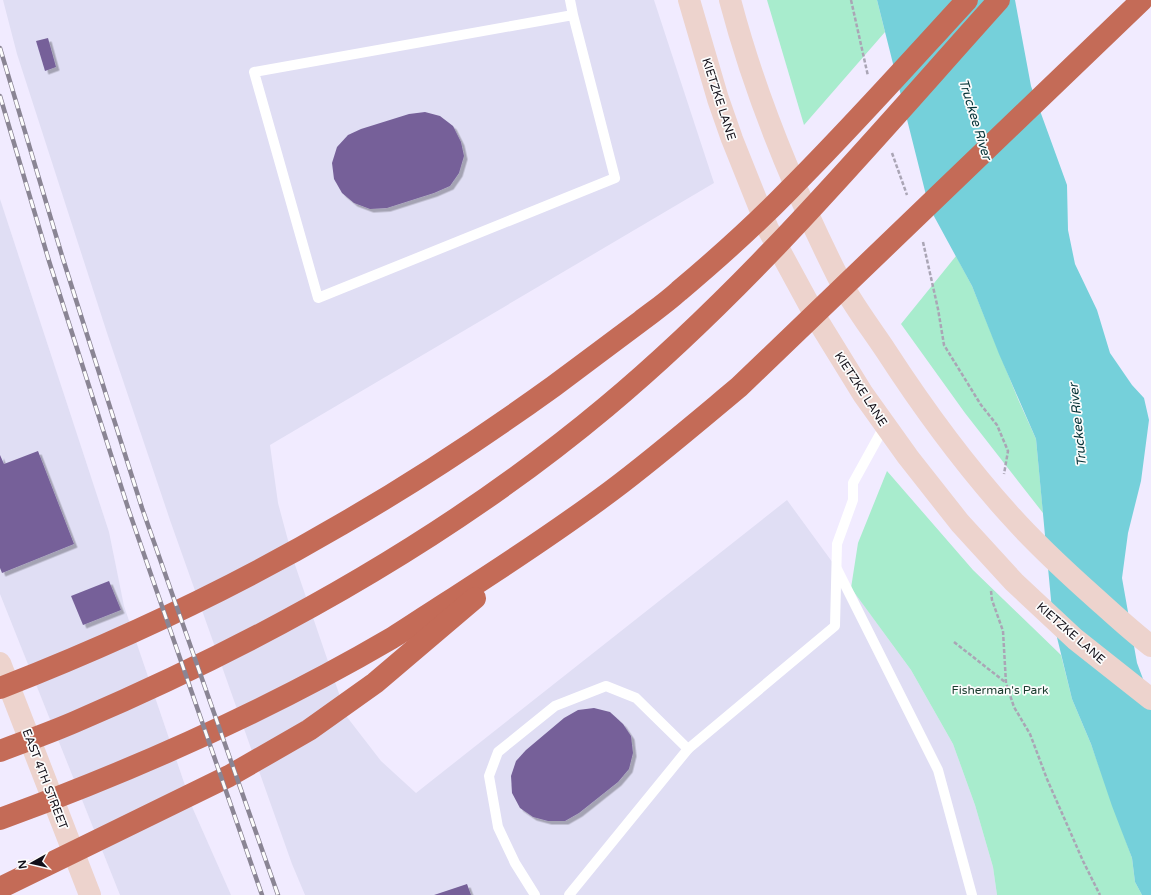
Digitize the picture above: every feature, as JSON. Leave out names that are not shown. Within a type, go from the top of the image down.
[{"type":"highway","points":[[0,688],[121,638],[187,607],[265,567],[342,525],[466,447],[526,406],[602,351],[676,294],[733,244],[841,137],[967,0]]},
{"type":"highway","points":[[0,751],[76,721],[218,656],[296,616],[360,580],[432,536],[466,514],[536,463],[606,407],[701,322],[756,268],[999,0]]},
{"type":"highway","points":[[0,819],[75,790],[194,740],[340,666],[393,637],[512,561],[562,526],[612,490],[676,440],[739,387],[1142,0]]},
{"type":"highway","points":[[0,888],[229,776],[309,730],[402,661],[562,526]]},
{"type":"highway","points":[[0,738],[76,721]]},
{"type":"main road","name":"KIETZKE LANE","points":[[689,0],[718,99],[732,139],[768,228],[818,321],[863,394],[908,457],[960,522],[1014,582],[1074,639],[1151,699]]},
{"type":"main road","points":[[730,0],[749,63],[776,139],[801,198],[838,277],[908,385],[1000,504],[1036,543],[1097,600],[1151,646]]},
{"type":"main road","name":"EAST 4TH STREET","points":[[0,663],[90,895]]},
{"type":"lane","points":[[570,0],[615,178],[318,298],[254,72],[573,15]]},
{"type":"lane","points":[[569,895],[688,749],[835,626],[837,544],[853,500],[853,483],[885,425]]},
{"type":"lane","points":[[837,568],[938,770],[972,895]]},
{"type":"lane","points":[[534,895],[515,863],[498,827],[489,776],[498,752],[555,706],[606,686],[636,698],[688,749]]},
{"type":"path","points":[[851,0],[869,82]]},
{"type":"path","points":[[890,149],[909,199]]},
{"type":"path","points":[[922,239],[938,309],[944,345],[981,405],[997,425],[1008,451],[1002,480]]},
{"type":"path","points":[[990,586],[992,600],[1003,631],[1006,683],[1014,706],[1030,734],[1047,779],[1083,861],[1100,895]]},
{"type":"path","points":[[954,642],[1006,683]]},
{"type":"shaded area","points":[[3,0],[654,0],[714,183],[270,445],[278,503],[293,559],[347,717],[381,761],[416,793],[787,500],[911,670],[953,744],[975,805],[993,867],[997,895],[305,895],[292,864],[171,523],[108,336],[17,54]]},
{"type":"shaded area","points":[[0,199],[109,532],[124,606],[193,809],[231,895],[120,895],[0,594]]},
{"type":"green space","points":[[767,0],[877,0],[885,32],[804,125]]},
{"type":"green space","points":[[956,256],[972,286],[1036,439],[1043,513],[965,413],[901,324]]},
{"type":"green space","name":"Fisherman's Park","points":[[887,471],[973,570],[1061,655],[1072,699],[1091,744],[1132,858],[1135,882],[1142,895],[997,895],[993,867],[975,805],[953,744],[911,670],[851,588],[858,543]]},
{"type":"water","name":"Truckee River","points":[[877,0],[1015,0],[1031,86],[1067,185],[1068,230],[1075,264],[1097,310],[1110,353],[1132,385],[1144,398],[1149,420],[1141,481],[1128,533],[1122,578],[1137,663],[1151,700],[1151,895],[1142,895],[1135,882],[1132,858],[1112,806],[1091,744],[1072,699],[1053,621],[1036,439],[999,354],[972,286],[929,207]]},
{"type":"building","points":[[48,38],[56,67],[45,71],[36,41]]},
{"type":"building","points":[[425,112],[440,116],[453,126],[461,142],[464,156],[459,173],[450,186],[434,193],[387,208],[370,209],[354,203],[342,193],[334,179],[332,163],[337,147],[348,135],[361,129],[409,114]]},
{"type":"building","points":[[38,451],[74,544],[2,573],[0,568],[0,455],[4,464]]},
{"type":"building","points":[[109,581],[121,610],[83,625],[71,596]]},
{"type":"building","points":[[594,708],[610,712],[623,724],[631,736],[633,753],[629,769],[618,782],[579,813],[565,821],[548,821],[533,817],[520,808],[512,793],[511,776],[516,761],[526,750],[564,718],[578,710]]},
{"type":"building","points":[[467,884],[471,895],[434,895]]},
{"type":"railway","points":[[0,48],[63,259],[142,508],[278,895]]},
{"type":"railway","points":[[0,96],[49,261],[129,511],[262,895]]}]
